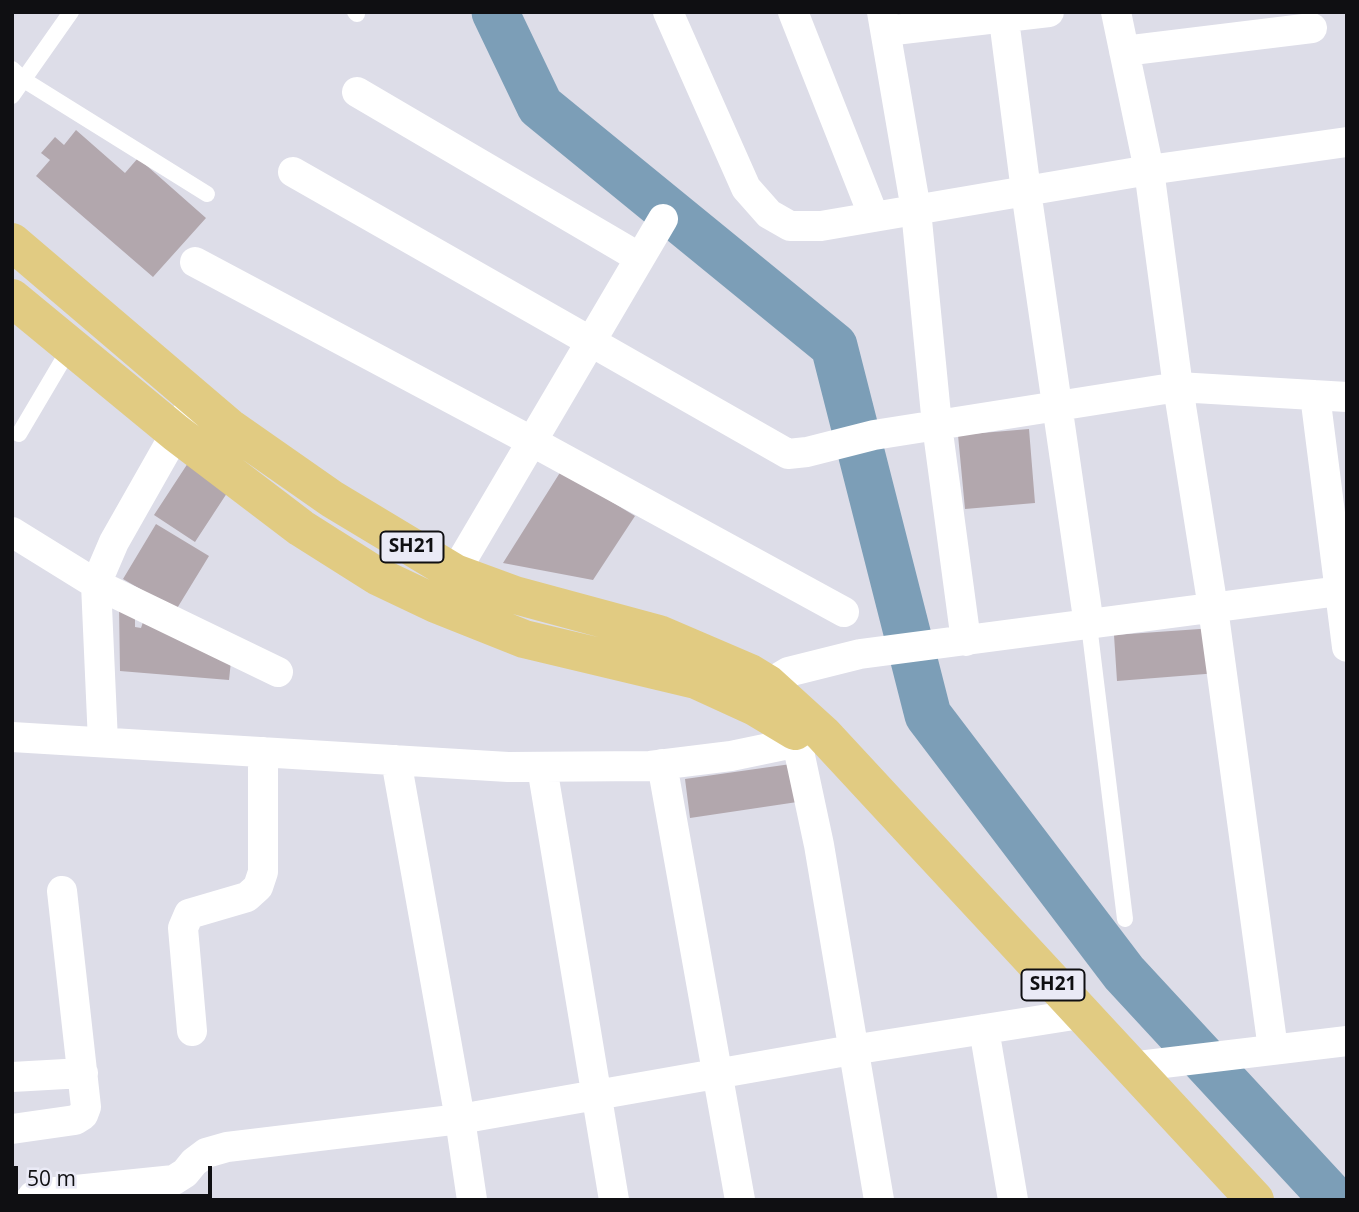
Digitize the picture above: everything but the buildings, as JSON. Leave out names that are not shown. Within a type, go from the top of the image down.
[{"type":"main road","name":"SH21","points":[[12,242],[229,428],[332,499],[446,589]]},
{"type":"main road","name":"SH21","points":[[12,298],[176,433],[301,528],[377,576],[446,589],[515,596],[659,634],[750,673],[762,695],[803,741],[852,768]]},
{"type":"main road","name":"SH21","points":[[762,695],[823,734],[1080,1014],[1142,1066],[1255,1200]]},
{"type":"street","points":[[668,12],[746,188],[769,214],[790,226],[821,226],[1149,170],[1347,142]]},
{"type":"street","points":[[793,12],[874,217]]},
{"type":"street","points":[[952,643],[937,425],[916,210],[884,21],[1049,12]]},
{"type":"street","points":[[1116,12],[1149,170],[1178,387],[1213,608],[1273,1049]]},
{"type":"street","points":[[1004,15],[1026,191],[1089,625]]},
{"type":"street","points":[[1124,51],[1312,28]]},
{"type":"street","points":[[357,92],[640,258]]},
{"type":"street","points":[[293,172],[788,454],[807,452],[874,435],[1178,387],[1347,397]]},
{"type":"street","points":[[446,589],[663,219]]},
{"type":"street","points":[[195,262],[844,612]]},
{"type":"street","points":[[1315,395],[1343,591],[1347,648]]},
{"type":"street","points":[[103,742],[96,584],[114,542],[195,398]]},
{"type":"street","points":[[12,532],[96,584],[278,672]]},
{"type":"street","points":[[762,695],[788,672],[860,654],[1343,591]]},
{"type":"street","points":[[12,737],[542,766],[662,764],[731,755],[803,741],[852,1050],[879,1200]]},
{"type":"street","points":[[192,1031],[183,928],[189,914],[247,897],[258,887],[263,872],[263,752]]},
{"type":"street","points":[[396,760],[472,1200]]},
{"type":"street","points":[[662,764],[740,1200]]},
{"type":"street","points":[[542,766],[614,1200]]},
{"type":"street","points":[[12,1129],[75,1120],[83,1115],[86,1107],[62,891]]},
{"type":"street","points":[[25,1193],[174,1180],[206,1153],[227,1147],[460,1119],[852,1050],[1080,1014]]},
{"type":"street","points":[[984,1029],[1013,1200]]},
{"type":"street","points":[[1142,1066],[1347,1041]]},
{"type":"street","points":[[12,1077],[83,1073]]},
{"type":"lane","points":[[12,96],[18,75],[71,12]]},
{"type":"lane","points":[[18,75],[207,194]]},
{"type":"lane","points":[[19,435],[71,346]]},
{"type":"lane","points":[[1089,625],[1125,919]]},
{"type":"waterway","points":[[495,12],[540,106],[834,346],[928,715],[1124,973],[1334,1200]]}]
